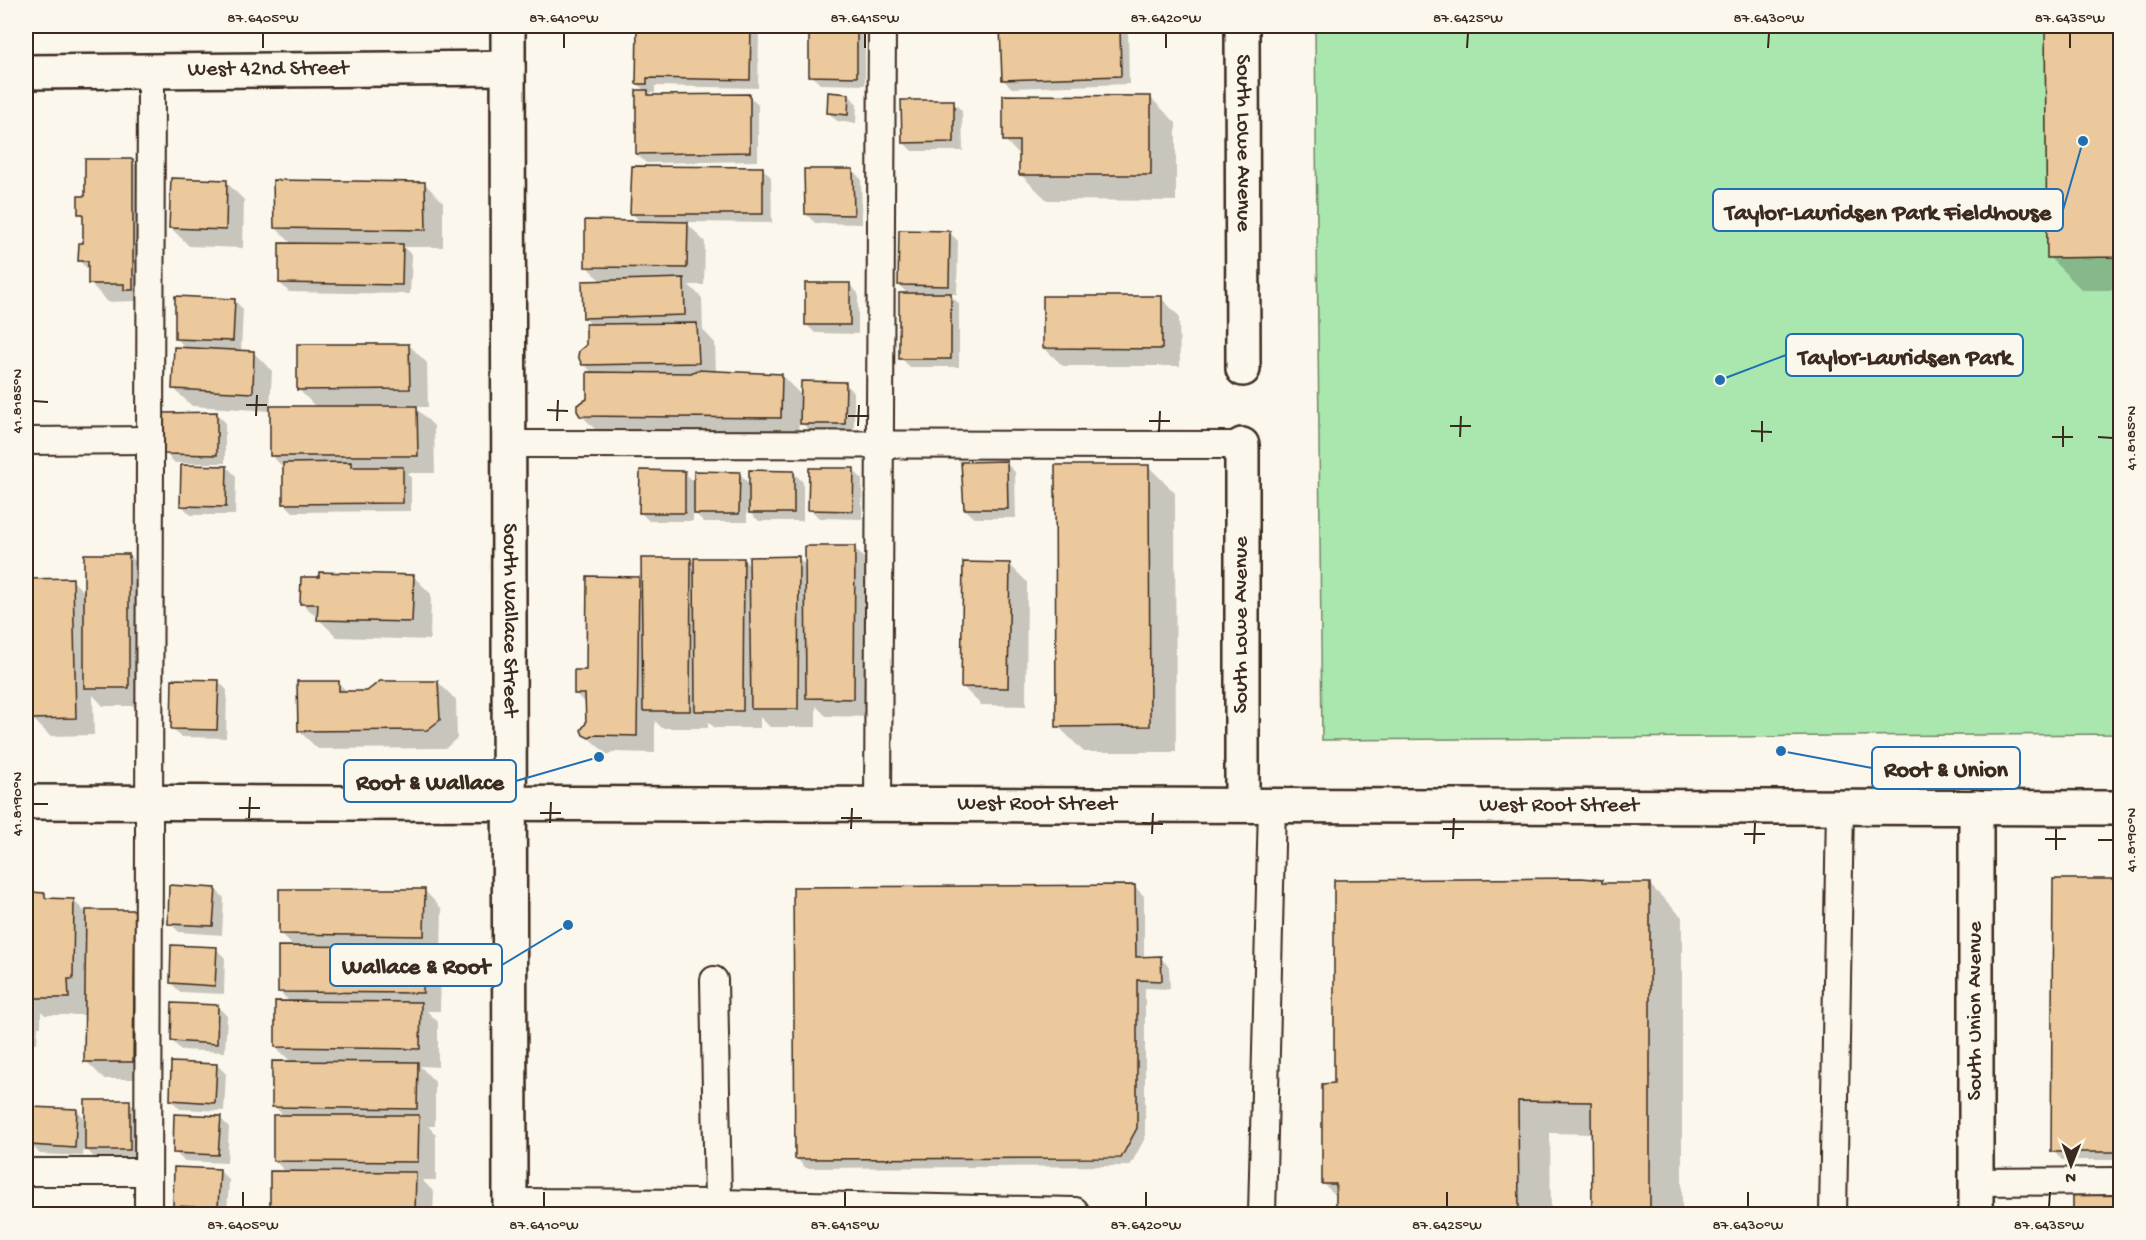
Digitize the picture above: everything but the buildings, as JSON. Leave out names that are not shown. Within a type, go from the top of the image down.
[{"type":"street","name":"South Wallace Street","points":[[508,26],[510,1208]]},
{"type":"street","name":"South Lowe Avenue","points":[[1242,26],[1243,369]]},
{"type":"street","name":"West 42nd Street","points":[[26,72],[508,68]]},
{"type":"street","name":"South Lowe Avenue","points":[[1242,445],[1257,805]]},
{"type":"street","name":"West Root Street","points":[[26,802],[2121,808]]},
{"type":"street","name":"South Union Avenue","points":[[1976,807],[1976,1215]]},
{"type":"lane","points":[[878,803],[882,445],[882,26]]},
{"type":"lane","points":[[148,1215],[151,71]]},
{"type":"lane","points":[[26,441],[150,440]]},
{"type":"lane","points":[[508,444],[1242,445]]},
{"type":"lane","points":[[1257,805],[1262,1215]]},
{"type":"lane","points":[[1833,1215],[1840,807]]},
{"type":"lane","points":[[714,980],[718,1203]]},
{"type":"lane","points":[[26,1173],[148,1172]]},
{"type":"lane","points":[[1976,1182],[2121,1181]]},
{"type":"lane","points":[[510,1208],[718,1203],[1075,1211],[1075,1215]]},
{"type":"green space","points":[[1315,26],[2120,26],[2120,734],[1322,740]]},
{"type":"place","name":"Taylor-Lauridsen Park Fieldhouse","points":[[2083,141]]},
{"type":"place","name":"Taylor-Lauridsen Park","points":[[1720,380]]},
{"type":"place","name":"Root & Union","points":[[1781,751]]},
{"type":"place","name":"Root & Wallace","points":[[599,757]]},
{"type":"place","name":"Wallace & Root","points":[[568,925]]}]
